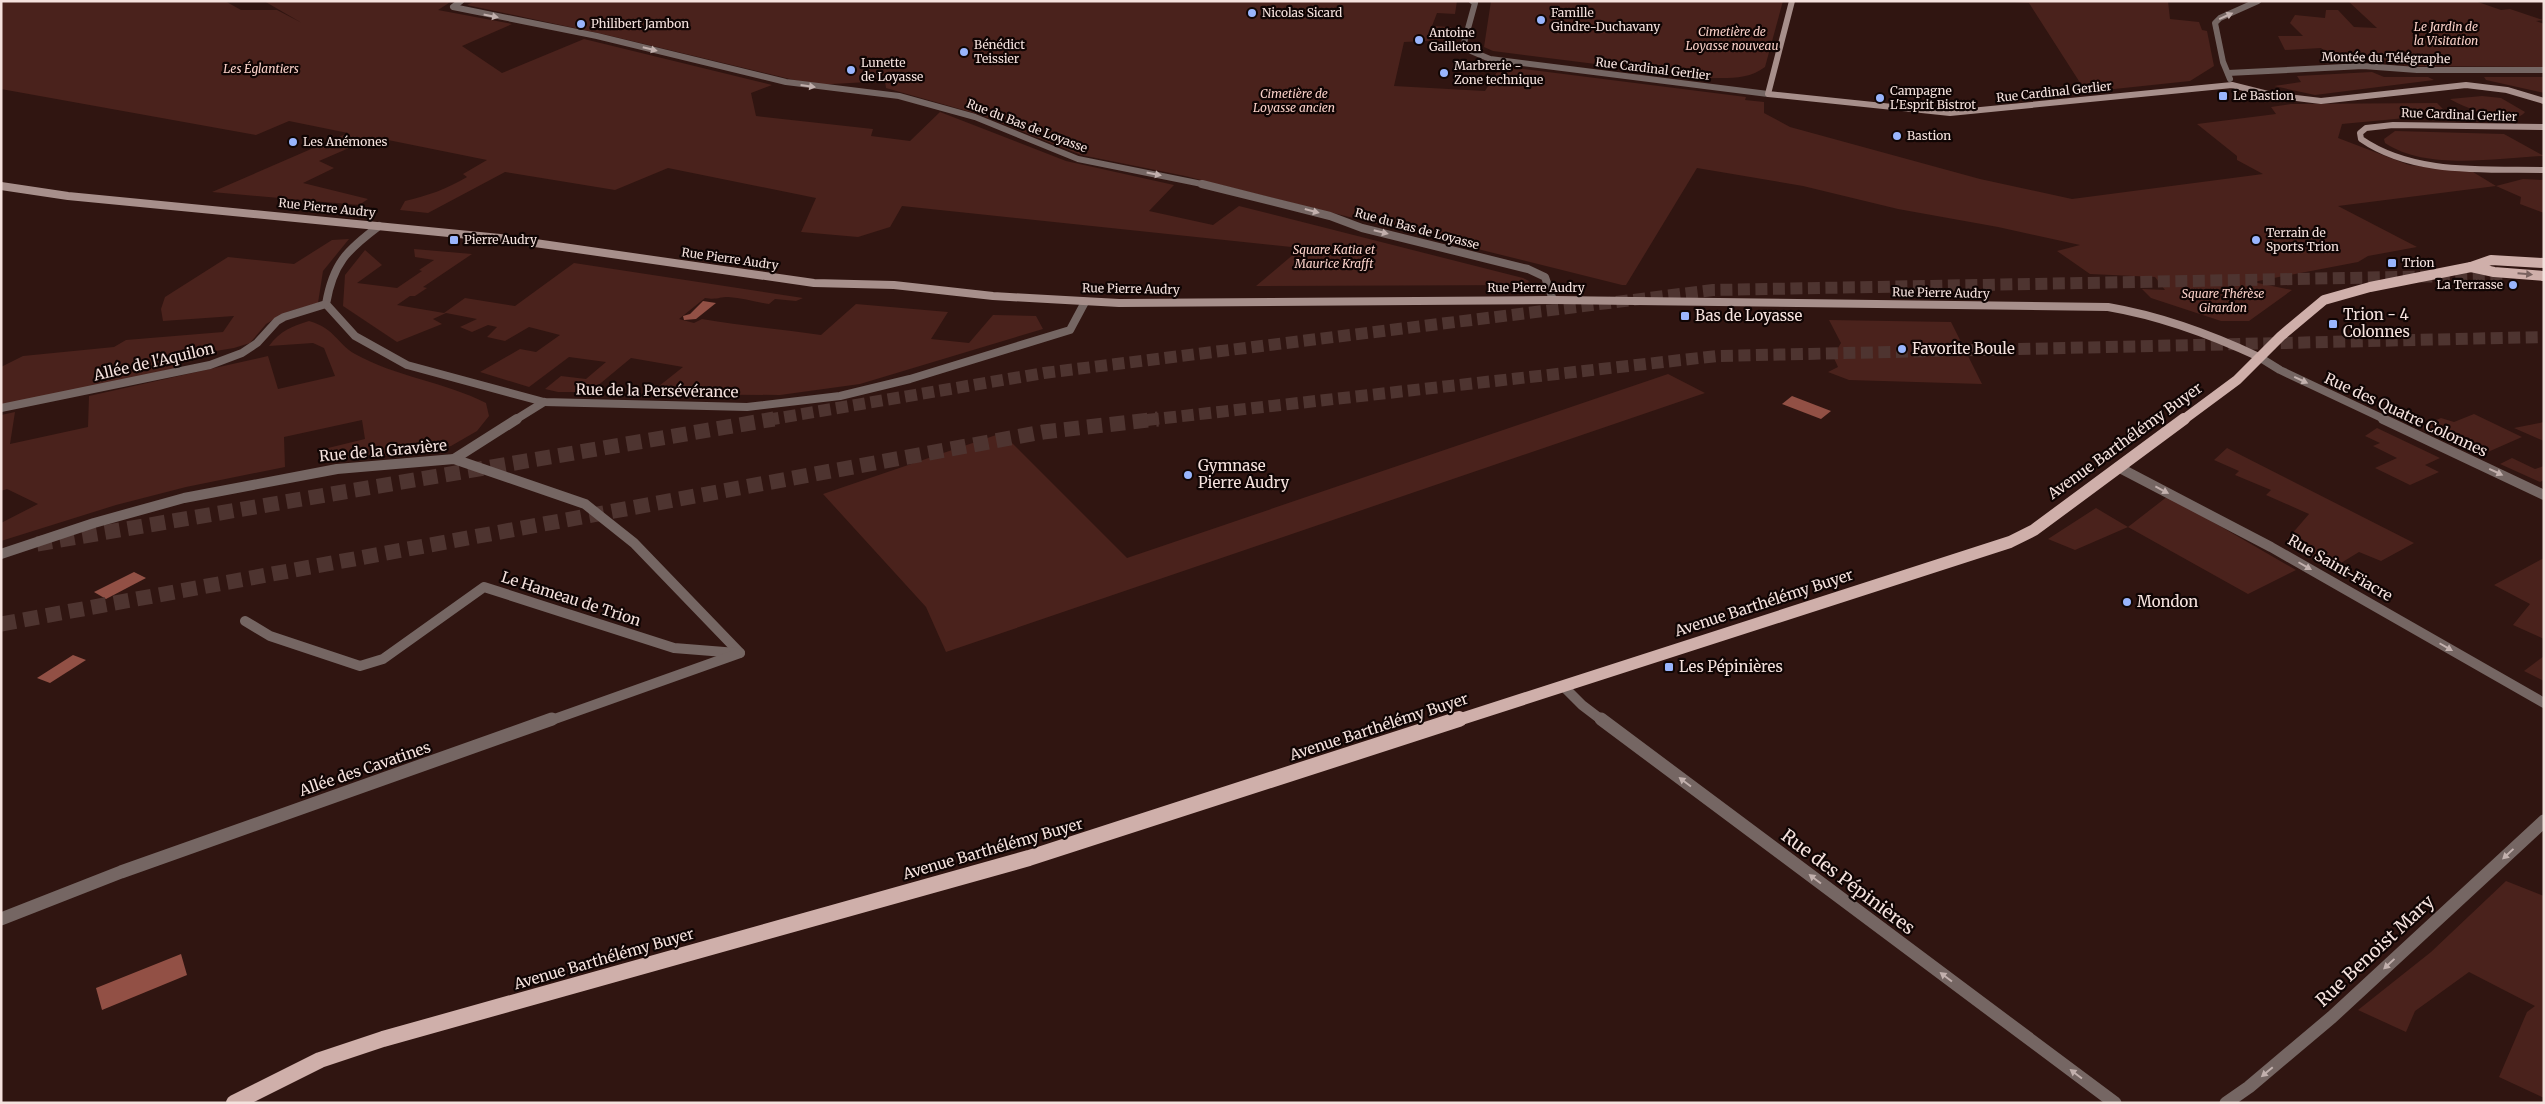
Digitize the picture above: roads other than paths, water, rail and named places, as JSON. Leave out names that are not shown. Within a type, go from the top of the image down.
[{"type":"main road","name":"Avenue Barthélémy Buyer","points":[[234,1103],[320,1060],[383,1039],[1029,858],[2010,542],[2034,530],[2237,380],[2259,357],[2324,300],[2370,287],[2471,267],[2491,260],[2544,261]]},
{"type":"main road","points":[[2471,267],[2494,272],[2544,276]]},
{"type":"street","name":"Rue du Bas de Loyasse","points":[[461,1],[453,7],[597,36],[786,82],[898,96],[975,116],[1078,159],[1216,187],[1330,216],[1362,228],[1533,270],[1544,277],[1553,300]]},
{"type":"street","name":"Rue Cardinal Gerlier","points":[[1472,1],[1475,3],[1464,43],[1471,51],[1490,59],[1768,94],[1950,113],[2232,85],[2272,95],[2321,101],[2466,85],[2507,90],[2544,101]]},
{"type":"street","points":[[1768,94],[1792,1]]},
{"type":"street","points":[[2232,85],[2223,62],[2215,23],[2220,18],[2258,1]]},
{"type":"street","name":"Montée du Télégraphe","points":[[2228,74],[2363,66],[2417,70],[2544,70]]},
{"type":"street","name":"Rue Cardinal Gerlier","points":[[2544,128],[2393,125],[2366,128],[2360,133],[2361,139],[2380,152],[2417,162],[2457,167],[2544,170]]},
{"type":"street","name":"Rue Pierre Audry","points":[[1,186],[68,196],[500,238],[814,283],[913,287],[993,296],[1119,304],[1553,300],[2108,307],[2158,316],[2216,336],[2259,357]]},
{"type":"street","points":[[326,304],[330,280],[351,247],[379,226]]},
{"type":"street","name":"Rue de la Persévérance","points":[[326,304],[355,336],[406,365],[544,402],[747,407],[840,396],[910,379],[1070,330],[1085,302]]},
{"type":"street","name":"Allée de l'Aquilon","points":[[1,408],[210,365],[242,353],[257,343],[284,317],[326,304]]},
{"type":"street","name":"Rue des Quatre Colonnes","points":[[2259,357],[2280,370],[2544,495]]},
{"type":"street","points":[[454,459],[544,402]]},
{"type":"street","name":"Rue de la Gravière","points":[[1,554],[94,523],[220,490],[337,468],[454,459],[585,504],[634,543],[740,653]]},
{"type":"street","name":"Rue Saint-Fiacre","points":[[2118,467],[2271,547],[2544,702]]},
{"type":"street","name":"Le Hameau de Trion","points":[[245,621],[270,636],[360,666],[383,659],[484,587],[674,648],[740,653]]},
{"type":"street","name":"Allée des Cavatines","points":[[1,919],[121,872],[740,653]]},
{"type":"street","name":"Rue des Pépinières","points":[[1564,686],[1582,705],[2115,1103]]},
{"type":"street","name":"Rue Benoist Mary","points":[[2226,1103],[2249,1087],[2332,1017],[2544,821]]},
{"type":"tunnel","points":[[767,420],[1044,373],[1713,290],[2505,275]]},
{"type":"tunnel","points":[[1147,420],[1717,356],[2544,337]]},
{"type":"tunnel","points":[[37,544],[774,419]]},
{"type":"tunnel","points":[[1,624],[1043,432],[1158,419]]},
{"type":"place","name":"Nicolas Sicard","points":[[1252,13]]},
{"type":"place","name":"Famille Gindre-Duchavany","points":[[1541,20]]},
{"type":"place","name":"Philibert Jambon","points":[[581,24]]},
{"type":"place","name":"Antoine Gailleton","points":[[1419,40]]},
{"type":"place","name":"Bénédict Teissier","points":[[964,52]]},
{"type":"place","name":"Lunette de Loyasse","points":[[851,70]]},
{"type":"place","name":"Marbrerie - Zone technique","points":[[1444,73]]},
{"type":"place","name":"Le Bastion","points":[[2223,96]]},
{"type":"place","name":"Campagne L'Esprit Bistrot","points":[[1880,98]]},
{"type":"place","name":"Bastion","points":[[1897,136]]},
{"type":"place","name":"Les Anémones","points":[[293,142]]},
{"type":"place","name":"Pierre Audry","points":[[454,240]]},
{"type":"place","name":"Terrain de Sports Trion","points":[[2256,240]]},
{"type":"place","name":"Trion","points":[[2392,263]]},
{"type":"place","name":"La Terrasse","points":[[2513,285]]},
{"type":"place","name":"Bas de Loyasse","points":[[1685,316]]},
{"type":"place","name":"Trion - 4 Colonnes","points":[[2333,324]]},
{"type":"place","name":"Favorite Boule","points":[[1902,349]]},
{"type":"place","name":"Gymnase Pierre Audry","points":[[1188,475]]},
{"type":"place","name":"Mondon","points":[[2127,602]]},
{"type":"place","name":"Les Pépinières","points":[[1669,667]]},
{"type":"park label","name":"Le Jardin de la Visitation","points":[[2446,34]]},
{"type":"park label","name":"Cimetière de Loyasse nouveau","points":[[1732,39]]},
{"type":"park label","name":"Les Églantiers","points":[[261,69]]},
{"type":"park label","name":"Cimetière de Loyasse ancien","points":[[1294,101]]},
{"type":"park label","name":"Square Katia et Maurice Krafft","points":[[1334,257]]},
{"type":"park label","name":"Square Thérèse Girardon","points":[[2223,301]]}]
